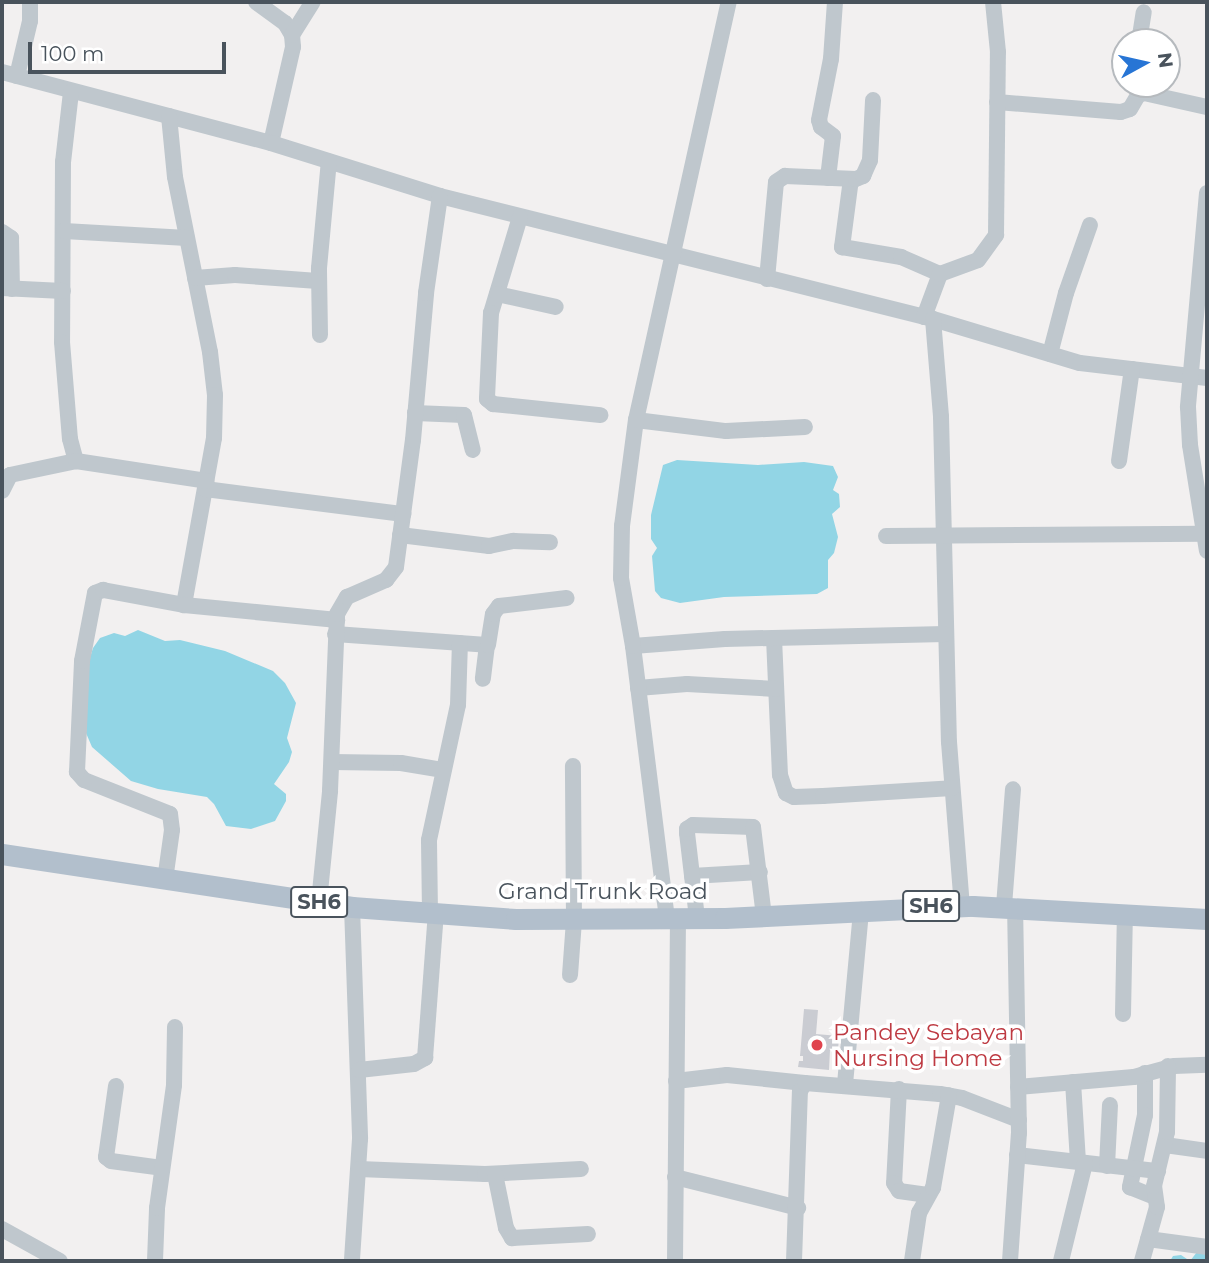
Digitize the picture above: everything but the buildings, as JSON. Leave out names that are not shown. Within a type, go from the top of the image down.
[{"type":"main road","name":"Grand Trunk Road","points":[[2,855],[352,907],[433,913],[573,920],[667,919],[1009,906],[1207,919]]},
{"type":"street","points":[[30,2],[30,21],[10,74],[271,143],[440,196],[675,257],[928,318],[1080,363],[1207,378]]},
{"type":"street","points":[[256,2],[285,23],[292,35],[293,47],[271,143]]},
{"type":"street","points":[[292,35],[313,2]]},
{"type":"street","points":[[675,1261],[676,1081],[667,919],[633,646],[621,578],[625,489],[636,420],[675,257],[729,2]]},
{"type":"street","points":[[828,178],[833,136],[821,127],[819,120],[831,59],[835,2]]},
{"type":"street","points":[[962,906],[952,788],[945,634],[941,417],[928,318],[934,282],[940,274],[978,260],[996,235],[998,52],[993,2]]},
{"type":"street","points":[[1141,28],[1144,12]]},
{"type":"street","points":[[71,92],[63,162],[62,370],[69,439],[76,461]]},
{"type":"street","points":[[1181,97],[1207,107]]},
{"type":"street","points":[[997,102],[1121,112],[1130,109],[1137,98]]},
{"type":"street","points":[[767,279],[776,182],[785,176],[860,179],[867,171],[873,100]]},
{"type":"street","points":[[169,116],[173,164],[215,395],[216,418],[184,605]]},
{"type":"street","points":[[320,335],[318,281],[329,161]]},
{"type":"street","points":[[850,179],[842,247],[901,257],[940,274]]},
{"type":"street","points":[[1207,192],[1189,376],[1190,445],[1207,551]]},
{"type":"street","points":[[319,902],[332,762],[336,627],[341,605],[347,597],[392,575],[403,514],[426,293],[440,196]]},
{"type":"street","points":[[520,217],[488,333],[489,402],[600,415]]},
{"type":"street","points":[[1050,354],[1066,293],[1090,225]]},
{"type":"street","points":[[64,230],[187,238]]},
{"type":"street","points":[[2,232],[11,238],[7,288],[63,291]]},
{"type":"street","points":[[195,278],[235,275],[318,281]]},
{"type":"street","points":[[497,294],[555,307]]},
{"type":"street","points":[[1119,461],[1132,369]]},
{"type":"street","points":[[415,413],[464,415],[473,450]]},
{"type":"street","points":[[636,420],[726,431],[805,427]]},
{"type":"street","points":[[2,491],[10,475],[76,461],[205,485],[403,514]]},
{"type":"street","points":[[886,536],[1204,534]]},
{"type":"street","points":[[400,535],[489,546],[513,541],[550,542]]},
{"type":"street","points":[[165,880],[172,830],[170,814],[80,778],[76,765],[85,636],[95,593],[103,590],[184,605],[336,627],[488,645]]},
{"type":"street","points":[[484,679],[493,614],[499,606],[567,598]]},
{"type":"street","points":[[633,646],[774,638],[945,634]]},
{"type":"street","points":[[774,638],[779,775],[786,793],[794,797],[952,788]]},
{"type":"street","points":[[359,1070],[414,1064],[425,1058],[433,913],[429,840],[458,705],[460,643]]},
{"type":"street","points":[[638,688],[687,684],[776,689]]},
{"type":"street","points":[[332,762],[401,763],[443,770]]},
{"type":"street","points":[[570,975],[573,920],[573,766]]},
{"type":"street","points":[[1010,1261],[1019,1120],[1009,906],[1013,789]]},
{"type":"street","points":[[667,919],[692,876],[687,829],[693,825],[751,826],[755,831],[764,916]]},
{"type":"street","points":[[658,846],[688,842]]},
{"type":"street","points":[[692,876],[760,872]]},
{"type":"street","points":[[352,907],[359,1070],[359,1169],[352,1261]]},
{"type":"street","points":[[845,1084],[861,910]]},
{"type":"street","points":[[1123,1014],[1125,913]]},
{"type":"street","points":[[155,1261],[162,1168],[174,1085],[175,1027]]},
{"type":"street","points":[[1018,1087],[1145,1073],[1168,1066],[1207,1065]]},
{"type":"street","points":[[1142,1261],[1157,1207],[1155,1197],[1158,1171],[1165,1145],[1168,1066]]},
{"type":"street","points":[[1145,1073],[1145,1115],[1131,1189],[1155,1197]]},
{"type":"street","points":[[676,1081],[727,1075],[899,1089],[949,1095],[1019,1120]]},
{"type":"street","points":[[1060,1261],[1081,1163],[1073,1082]]},
{"type":"street","points":[[794,1261],[800,1098],[805,1083]]},
{"type":"street","points":[[116,1086],[106,1157],[111,1161],[162,1168]]},
{"type":"street","points":[[899,1089],[894,1183],[899,1191],[928,1195]]},
{"type":"street","points":[[912,1261],[919,1213],[933,1188],[949,1095]]},
{"type":"street","points":[[1107,1166],[1110,1105]]},
{"type":"street","points":[[1165,1145],[1207,1151]]},
{"type":"street","points":[[1017,1155],[1158,1171]]},
{"type":"street","points":[[359,1169],[495,1174],[581,1170]]},
{"type":"street","points":[[495,1174],[506,1228],[512,1238],[588,1234]]},
{"type":"street","points":[[675,1177],[798,1208]]},
{"type":"street","points":[[2,1229],[60,1261]]},
{"type":"street","points":[[1148,1239],[1207,1247]]},
{"type":"water","points":[[677,460],[758,465],[804,462],[833,466],[838,477],[833,490],[839,494],[840,507],[832,514],[838,537],[834,553],[828,560],[828,588],[817,594],[724,597],[680,603],[661,598],[655,591],[652,556],[657,548],[651,539],[651,515],[663,465]]},
{"type":"water","points":[[138,630],[165,641],[180,640],[225,651],[273,671],[285,683],[296,703],[287,738],[292,752],[289,762],[274,784],[286,794],[286,801],[275,821],[251,829],[226,826],[207,797],[158,789],[131,781],[92,747],[86,733],[88,664],[93,648],[100,638],[114,633],[125,636]]},
{"type":"water","points":[[1197,1252],[1207,1253],[1207,1261],[1190,1261]]},
{"type":"water","points":[[1181,1255],[1190,1261],[1170,1261],[1173,1256]]},
{"type":"place","name":"Pandey Sebayan Nursing Home","points":[[817,1045]]}]
